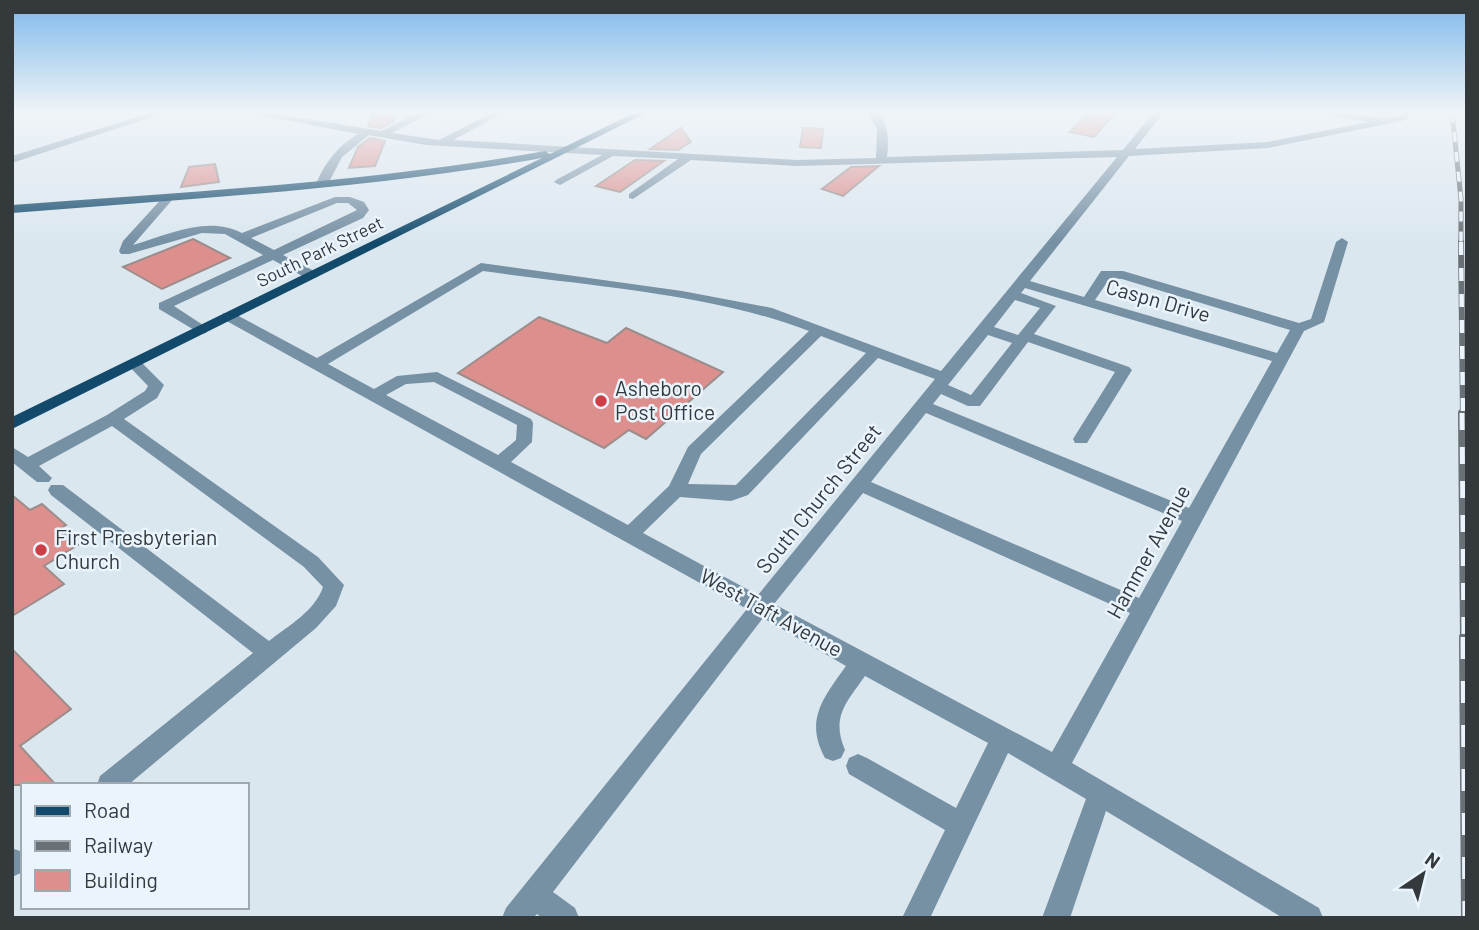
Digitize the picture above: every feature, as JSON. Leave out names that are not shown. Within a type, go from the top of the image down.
[{"type":"main road","points":[[12,209],[322,184],[465,168],[533,155]]},
{"type":"main road","name":"South Park Street","points":[[12,424],[554,155]]},
{"type":"street","points":[[322,184],[328,165],[338,155]]},
{"type":"street","points":[[560,183],[607,155]]},
{"type":"street","points":[[635,155],[797,163],[1052,155]]},
{"type":"street","points":[[881,161],[882,155]]},
{"type":"street","name":"South Church Street","points":[[516,918],[761,606],[1124,155]]},
{"type":"street","points":[[633,196],[689,157]]},
{"type":"street","points":[[169,197],[127,244],[125,251],[202,229],[228,231],[311,275]]},
{"type":"street","points":[[201,330],[164,306],[359,215],[363,210],[360,204],[350,200],[335,200],[241,238]]},
{"type":"street","points":[[1087,302],[1106,274],[1123,275],[1273,318],[1298,328],[1317,322],[1342,242]]},
{"type":"street","points":[[316,365],[481,267],[682,295],[772,312],[875,352],[942,383],[974,402],[1049,306],[1018,289]]},
{"type":"street","name":"Caspn Drive","points":[[1018,289],[1087,302],[1281,359]]},
{"type":"street","name":"West Taft Avenue","points":[[228,316],[761,606],[860,663],[1003,738],[1308,918]]},
{"type":"street","name":"Hammer Avenue","points":[[1056,768],[1298,328]]},
{"type":"street","points":[[985,329],[1124,370],[1081,439]]},
{"type":"street","points":[[629,535],[676,490],[694,451],[818,330]]},
{"type":"street","points":[[676,490],[732,494],[742,490],[875,352]]},
{"type":"street","points":[[134,363],[156,385],[151,394],[113,419],[19,459],[268,653]]},
{"type":"street","points":[[373,396],[404,379],[437,377],[526,423],[524,442],[498,464]]},
{"type":"street","points":[[923,406],[1194,518]]},
{"type":"street","points":[[111,783],[309,622],[329,600],[334,585],[311,562],[113,419]]},
{"type":"street","points":[[860,484],[1143,609]]},
{"type":"street","points":[[833,750],[826,741],[824,730],[827,717],[860,663]]},
{"type":"street","points":[[916,918],[1003,738]]},
{"type":"street","points":[[859,766],[961,825]]},
{"type":"street","points":[[1056,918],[1100,794]]},
{"type":"street","points":[[534,895],[565,918]]},
{"type":"building","points":[[354,155],[379,155],[375,166],[349,168]]},
{"type":"building","points":[[635,160],[664,161],[620,192],[596,186]]},
{"type":"building","points":[[215,164],[219,182],[181,187],[189,167]]},
{"type":"building","points":[[879,166],[843,196],[822,189],[851,167]]},
{"type":"building","points":[[193,239],[230,258],[162,289],[123,267]]},
{"type":"building","name":"Asheboro Post Office","points":[[539,317],[607,343],[626,328],[723,372],[646,439],[629,430],[604,448],[458,373]]},
{"type":"building","name":"First Presbyterian Church","points":[[12,495],[30,510],[42,504],[66,525],[59,529],[78,545],[44,566],[64,584],[12,616]]},
{"type":"building","points":[[12,649],[71,709],[20,746],[54,783],[12,785]]},
{"type":"railway","points":[[1456,155],[1461,199],[1461,242]]},
{"type":"railway","points":[[1461,242],[1463,415]]},
{"type":"railway","points":[[1462,413],[1464,639]]},
{"type":"railway","points":[[1464,637],[1466,918]]},
{"type":"place","name":"Asheboro Post Office","points":[[601,401]]},
{"type":"place","name":"First Presbyterian Church","points":[[41,550]]}]
